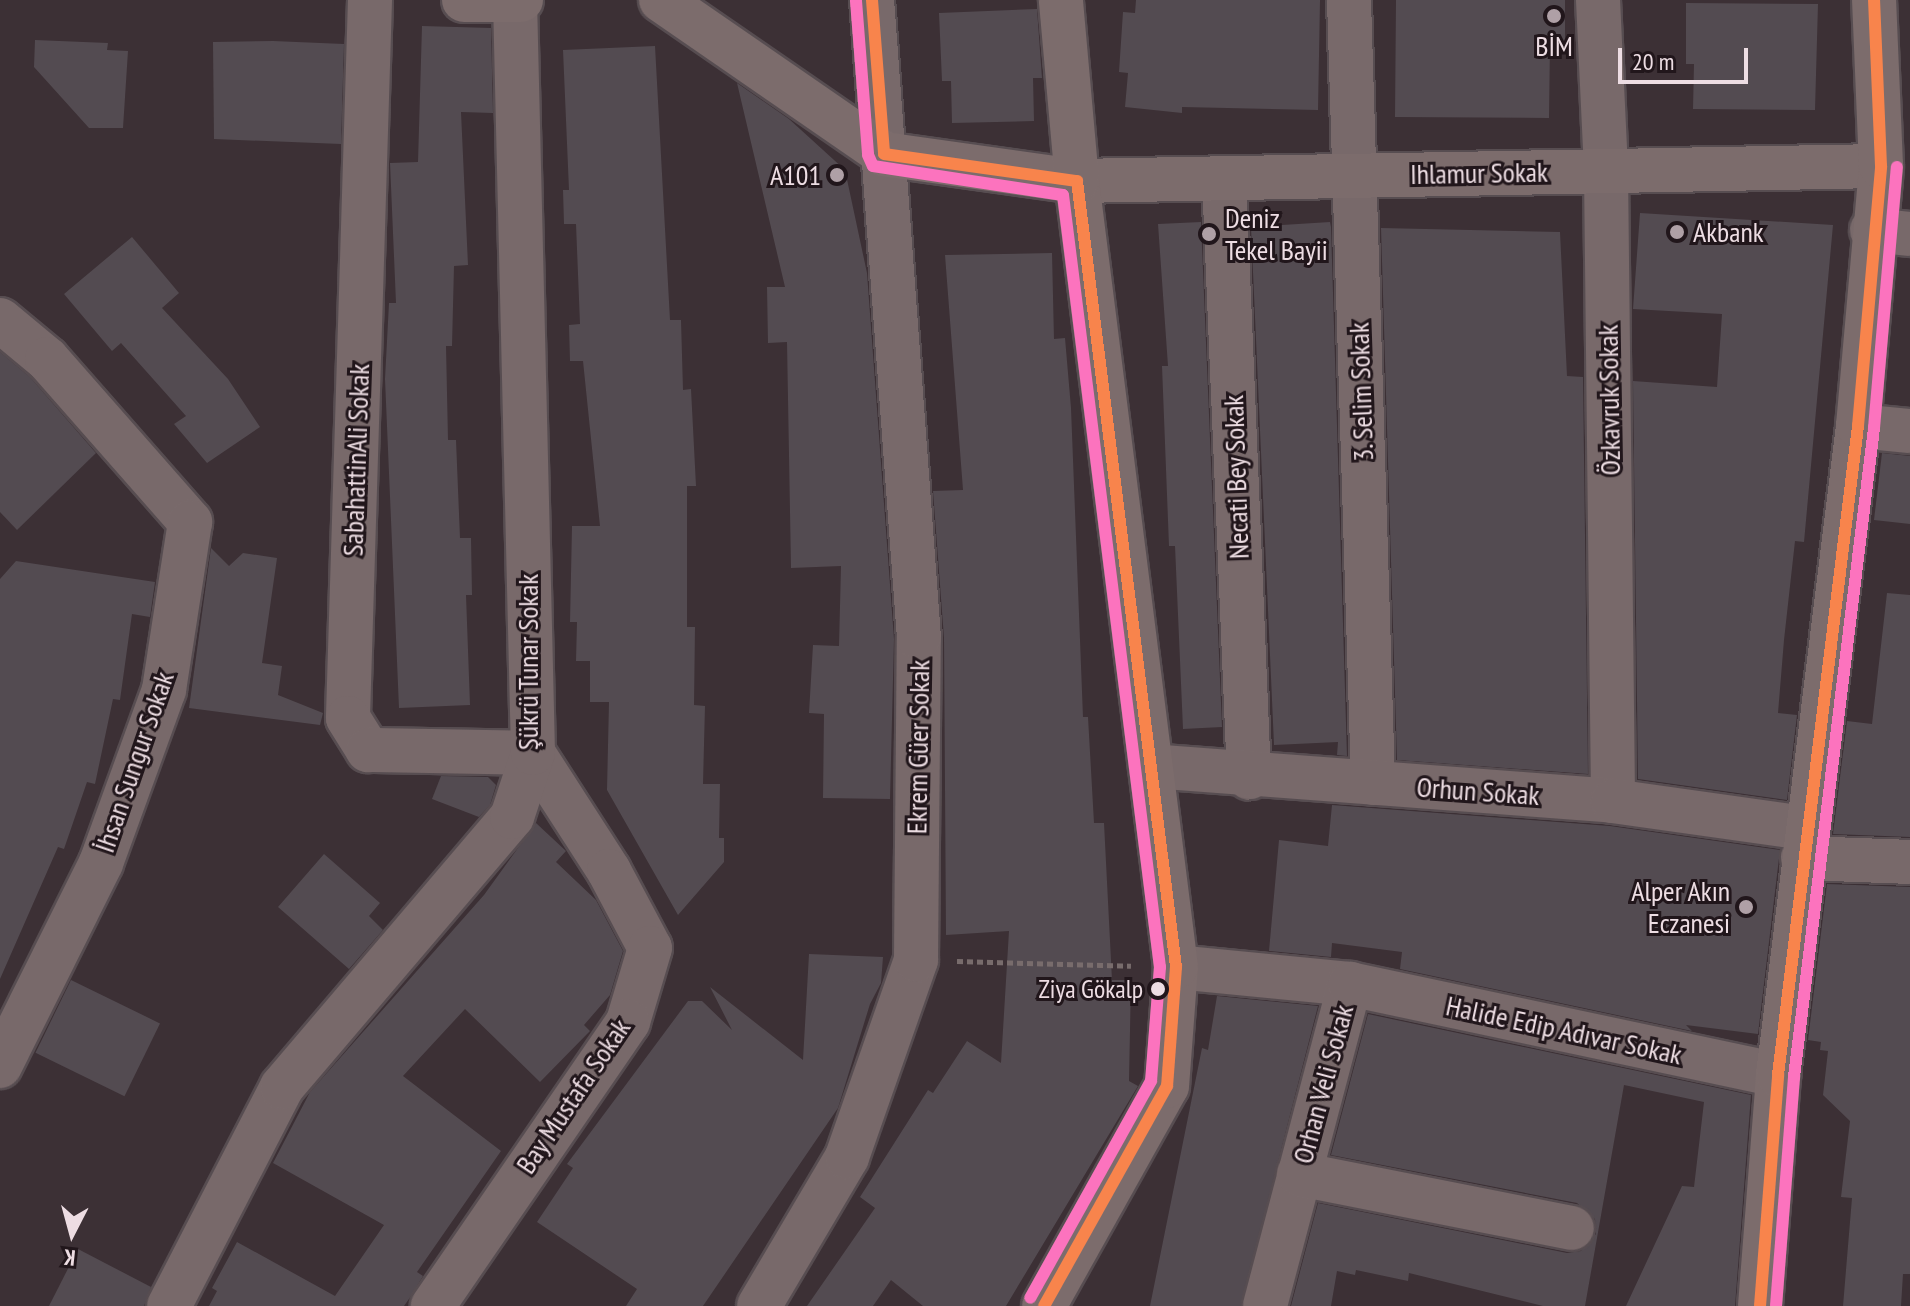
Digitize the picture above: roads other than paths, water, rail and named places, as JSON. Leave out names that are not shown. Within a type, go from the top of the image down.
[{"type":"main road","points":[[464,0],[521,1]]},
{"type":"main road","points":[[661,0],[884,154]]},
{"type":"main road","points":[[1044,1306],[1167,1086],[1176,967],[1077,181],[1061,0]]},
{"type":"main road","points":[[1760,1306],[1778,1075],[1804,843],[1858,426],[1891,232],[1881,166],[1874,0]]},
{"type":"main road","name":"Ihlamur Sokak","points":[[884,154],[1077,181],[1881,166]]},
{"type":"street","name":"SabahattinAli Sokak","points":[[370,0],[348,718],[368,750],[533,753]]},
{"type":"street","name":"Ekrem Güer Sokak","points":[[759,1306],[847,1157],[916,960],[919,638],[872,0]]},
{"type":"street","name":"3. Selim Sokak","points":[[1349,0],[1373,783]]},
{"type":"street","name":"Özkavruk Sokak","points":[[1598,0],[1606,171],[1613,801]]},
{"type":"street","name":"Şükrü Tunar Sokak","points":[[169,1306],[282,1087],[512,817],[533,753],[521,1]]},
{"type":"street","name":"Necati Bey Sokak","points":[[1224,178],[1249,777]]},
{"type":"street","name":"İhsan Sungur Sokak","points":[[0,320],[47,359],[190,522],[164,690],[101,863],[0,1066]]},
{"type":"street","points":[[1858,426],[1910,431]]},
{"type":"street","name":"Bay Mustafa Sokak","points":[[433,1306],[628,1022],[650,948],[609,871],[533,753]]},
{"type":"street","name":"Orhun Sokak","points":[[1151,766],[1249,777],[1613,801],[1804,843],[1910,862]]},
{"type":"street","name":"Orhan Veli Sokak","points":[[1176,967],[1350,984],[1265,1306]]},
{"type":"street","name":"Halide Edip Adıvar Sokak","points":[[1350,984],[1778,1075]]},
{"type":"street","points":[[1299,1174],[1572,1228]]},
{"type":"place","name":"BİM","points":[[1554,16]]},
{"type":"place","name":"A101","points":[[837,175]]},
{"type":"place","name":"Akbank","points":[[1677,232]]},
{"type":"place","name":"Deniz Tekel Bayii","points":[[1209,234]]},
{"type":"place","name":"Alper Akın Eczanesi","points":[[1746,907]]},
{"type":"place","name":"Ziya Gökalp","points":[[1158,989]]}]
